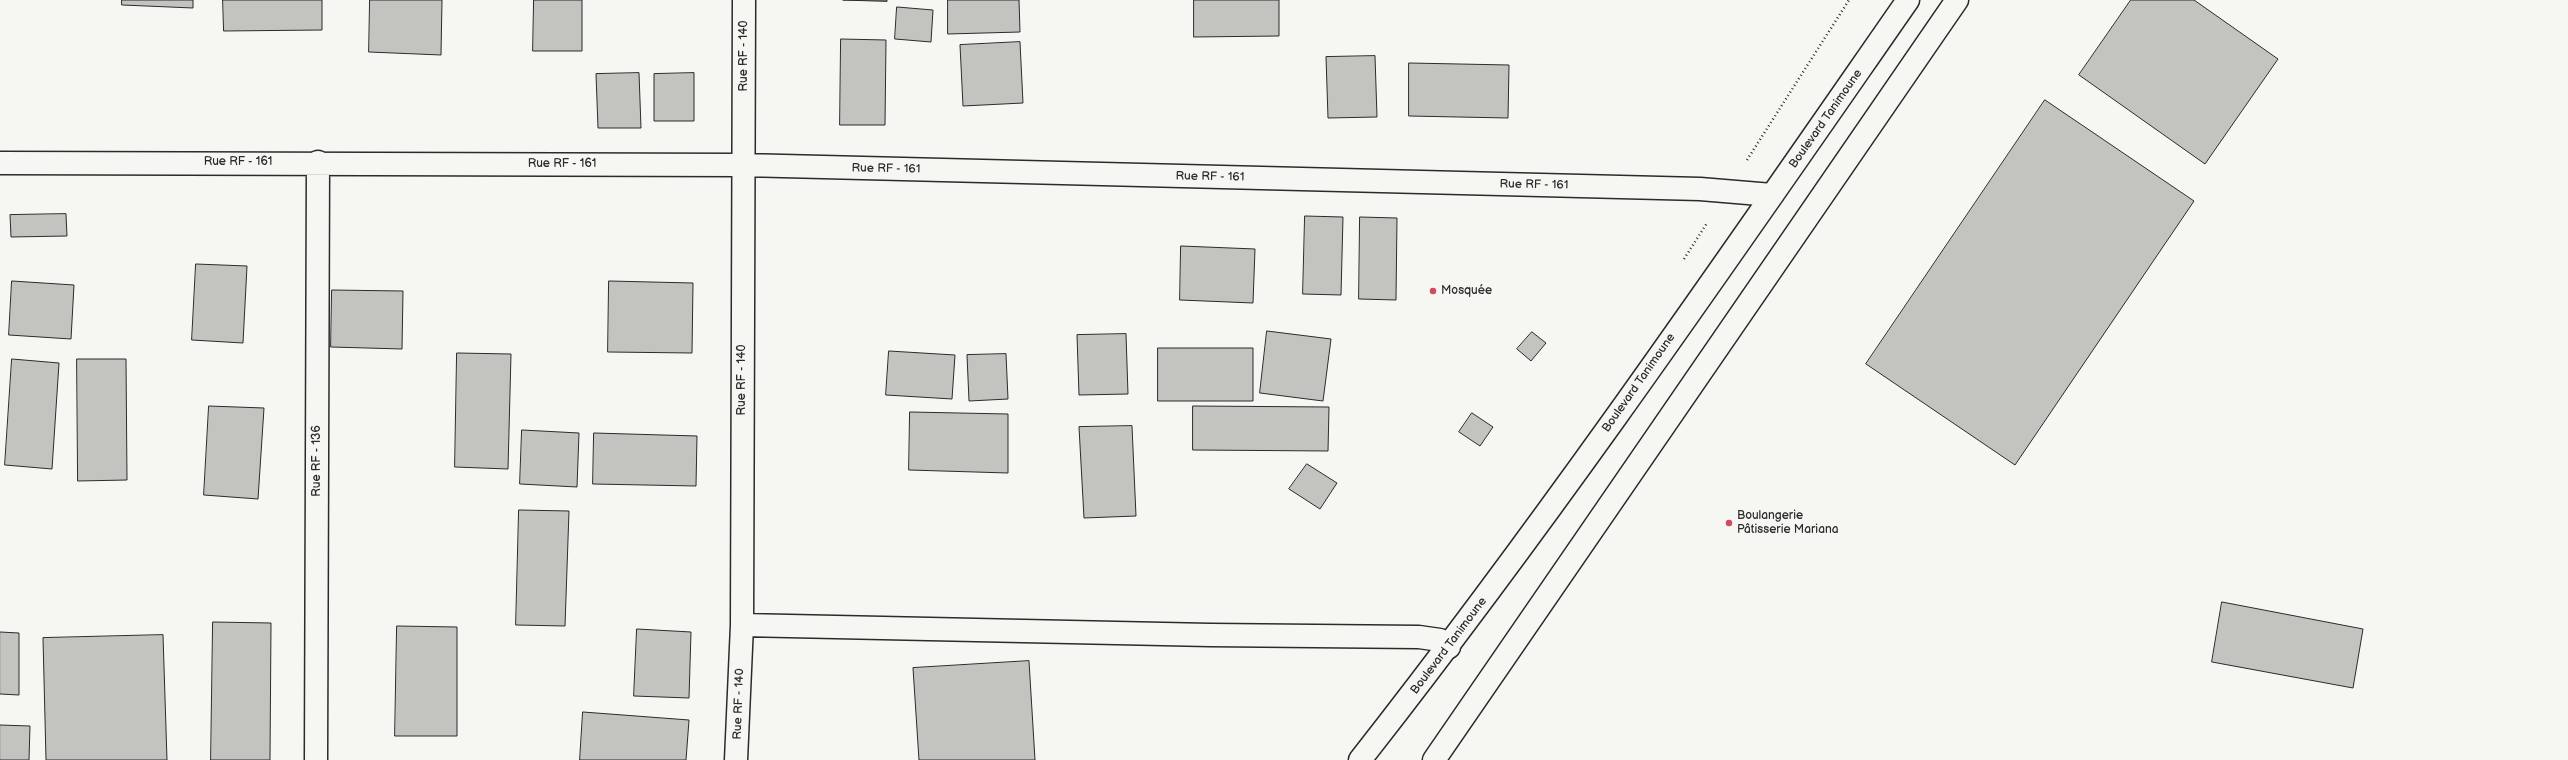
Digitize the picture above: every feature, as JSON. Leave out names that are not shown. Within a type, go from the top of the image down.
[{"type":"street","name":"Rue RF - 140","points":[[736,760],[742,624],[744,0]]},
{"type":"street","name":"Boulevard Tanimoune","points":[[1360,760],[1449,647],[1772,195],[1908,0]]},
{"type":"street","points":[[1434,760],[1957,0]]},
{"type":"street","name":"Rue RF - 161","points":[[0,163],[318,162],[743,165],[1700,189],[1772,195]]},
{"type":"street","name":"Rue RF - 136","points":[[316,760],[318,162]]},
{"type":"street","points":[[742,624],[1210,635],[1419,637],[1440,640],[1449,647]]},
{"type":"building","points":[[122,0],[193,0],[193,8],[122,5]]},
{"type":"building","points":[[223,0],[322,0],[322,30],[224,31]]},
{"type":"building","points":[[370,0],[442,0],[441,55],[369,52]]},
{"type":"building","points":[[534,0],[582,0],[582,51],[533,51]]},
{"type":"building","points":[[843,0],[887,0],[887,1]]},
{"type":"building","points":[[948,0],[1019,0],[1020,32],[948,34]]},
{"type":"building","points":[[1194,0],[1279,0],[1279,36],[1194,37]]},
{"type":"building","points":[[2131,0],[2194,0],[2278,59],[2205,164],[2079,75]]},
{"type":"building","points":[[897,7],[933,10],[931,42],[895,39]]},
{"type":"building","points":[[841,39],[886,40],[885,125],[840,125]]},
{"type":"building","points":[[1020,42],[1023,103],[963,106],[960,45]]},
{"type":"building","points":[[1375,56],[1377,117],[1328,118],[1326,57]]},
{"type":"building","points":[[1409,63],[1509,65],[1508,118],[1409,116]]},
{"type":"building","points":[[639,73],[641,128],[598,128],[596,74]]},
{"type":"building","points":[[694,73],[694,121],[654,121],[654,74]]},
{"type":"building","points":[[2045,100],[2194,201],[2015,465],[1866,364]]},
{"type":"building","points":[[66,214],[67,236],[11,237],[10,215]]},
{"type":"building","points":[[1305,216],[1343,217],[1341,295],[1303,294]]},
{"type":"building","points":[[1360,217],[1397,218],[1396,300],[1359,299]]},
{"type":"building","points":[[1181,246],[1255,249],[1253,303],[1180,300]]},
{"type":"building","points":[[196,264],[247,266],[243,343],[192,340]]},
{"type":"building","points":[[12,281],[74,285],[71,339],[9,335]]},
{"type":"building","points":[[609,281],[693,283],[692,353],[608,352]]},
{"type":"building","points":[[332,290],[403,291],[402,349],[331,347]]},
{"type":"building","points":[[1267,331],[1331,339],[1323,401],[1260,393]]},
{"type":"building","points":[[1532,332],[1546,343],[1531,361],[1517,349]]},
{"type":"building","points":[[1126,334],[1128,394],[1079,395],[1077,335]]},
{"type":"building","points":[[1158,348],[1253,348],[1253,401],[1158,401]]},
{"type":"building","points":[[889,351],[955,355],[952,399],[886,395]]},
{"type":"building","points":[[457,353],[511,354],[508,469],[455,467]]},
{"type":"building","points":[[1006,354],[1008,399],[969,401],[967,355]]},
{"type":"building","points":[[12,359],[59,363],[52,469],[5,465]]},
{"type":"building","points":[[77,359],[126,359],[127,480],[78,481]]},
{"type":"building","points":[[209,406],[264,408],[258,499],[204,495]]},
{"type":"building","points":[[1193,406],[1329,407],[1328,451],[1193,450]]},
{"type":"building","points":[[910,412],[1008,414],[1008,473],[909,470]]},
{"type":"building","points":[[1472,413],[1493,427],[1480,446],[1459,432]]},
{"type":"building","points":[[1132,426],[1136,516],[1084,518],[1079,427]]},
{"type":"building","points":[[522,430],[579,433],[577,487],[520,484]]},
{"type":"building","points":[[594,433],[697,436],[696,486],[593,484]]},
{"type":"building","points":[[1307,464],[1337,483],[1320,509],[1289,489]]},
{"type":"building","points":[[519,510],[569,511],[565,626],[516,625]]},
{"type":"building","points":[[2222,602],[2363,629],[2353,688],[2212,662]]},
{"type":"building","points":[[213,622],[271,623],[270,760],[211,760]]},
{"type":"building","points":[[397,626],[457,627],[457,736],[395,736]]},
{"type":"building","points":[[637,629],[691,632],[689,698],[634,696]]},
{"type":"building","points":[[0,632],[19,633],[19,695],[0,694]]},
{"type":"building","points":[[163,635],[167,760],[46,760],[43,638]]},
{"type":"building","points":[[1029,661],[1035,760],[919,760],[913,668]]},
{"type":"building","points":[[583,712],[689,720],[686,760],[580,760]]},
{"type":"building","points":[[0,725],[30,726],[29,760],[0,760]]},
{"type":"place","name":"Mosquée","points":[[1433,291]]},
{"type":"place","name":"Boulangerie Pâtisserie Mariana","points":[[1729,523]]}]
